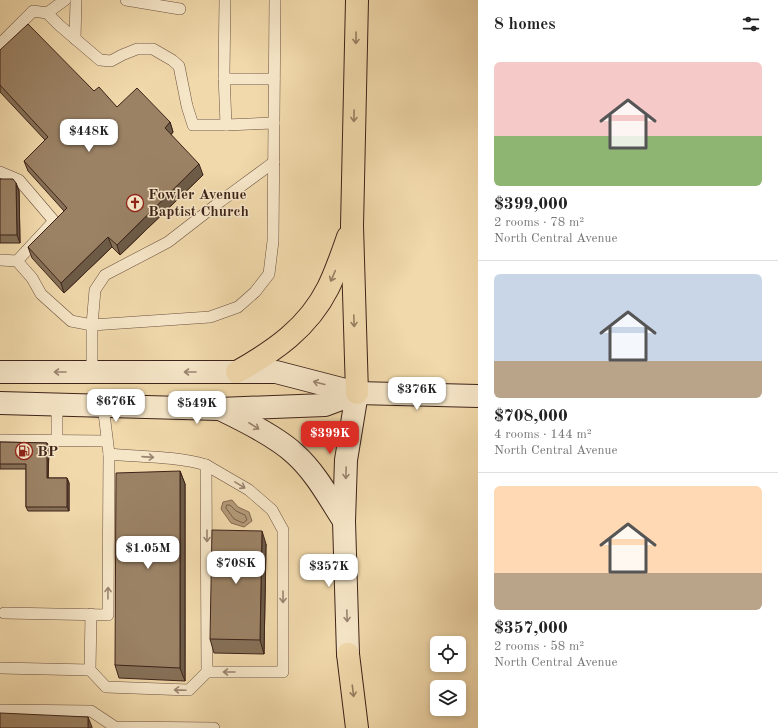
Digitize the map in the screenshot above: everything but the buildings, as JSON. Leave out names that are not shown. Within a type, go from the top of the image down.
[{"type":"highway","points":[[357,0],[352,226],[357,393]]},
{"type":"highway","points":[[236,372],[262,358],[278,347],[309,318],[328,289],[352,226]]},
{"type":"highway","points":[[348,654],[357,728]]},
{"type":"main road","points":[[0,372],[276,372],[357,393],[478,396]]},
{"type":"main road","points":[[0,403],[219,409],[325,405],[357,393]]},
{"type":"main road","points":[[348,654],[344,521],[346,460],[357,393]]},
{"type":"main road","points":[[219,409],[245,421],[295,454],[319,483],[344,521]]},
{"type":"lane","points":[[47,13],[64,0]]},
{"type":"lane","points":[[75,39],[76,0]]},
{"type":"lane","points":[[126,0],[180,9]]},
{"type":"lane","points":[[225,0],[224,79],[226,125]]},
{"type":"lane","points":[[0,260],[17,261],[32,278],[41,294],[71,321],[92,325],[210,318],[238,307],[255,292],[269,274],[273,241],[275,0]]},
{"type":"lane","points":[[0,44],[33,12],[47,13],[100,60],[111,61],[137,49],[153,49],[172,60],[179,66],[187,106],[193,125],[274,124]]},
{"type":"lane","points":[[224,79],[274,79]]},
{"type":"lane","points":[[92,372],[92,325],[95,290],[105,275],[168,242],[274,162]]},
{"type":"lane","points":[[0,172],[19,180],[54,221],[17,261]]},
{"type":"lane","points":[[57,404],[57,440]]},
{"type":"lane","points":[[4,613],[108,615],[109,454],[103,405]]},
{"type":"lane","points":[[0,440],[107,441]]},
{"type":"lane","points":[[90,614],[90,670],[106,687],[189,690],[207,672],[283,672],[283,530],[272,510],[249,490],[206,465],[194,461],[178,459],[109,454]]},
{"type":"lane","points":[[206,465],[207,672]]},
{"type":"lane","points":[[0,668],[90,670]]},
{"type":"lane","points":[[0,710],[91,711],[115,727],[214,728]]},
{"type":"water","points":[[232,500],[238,507],[249,512],[252,521],[244,527],[231,523],[221,509],[223,502]]},
{"type":"place","name":"Fowler Avenue Baptist Church","points":[[135,203]]},
{"type":"place","name":"BP","points":[[24,451]]}]
